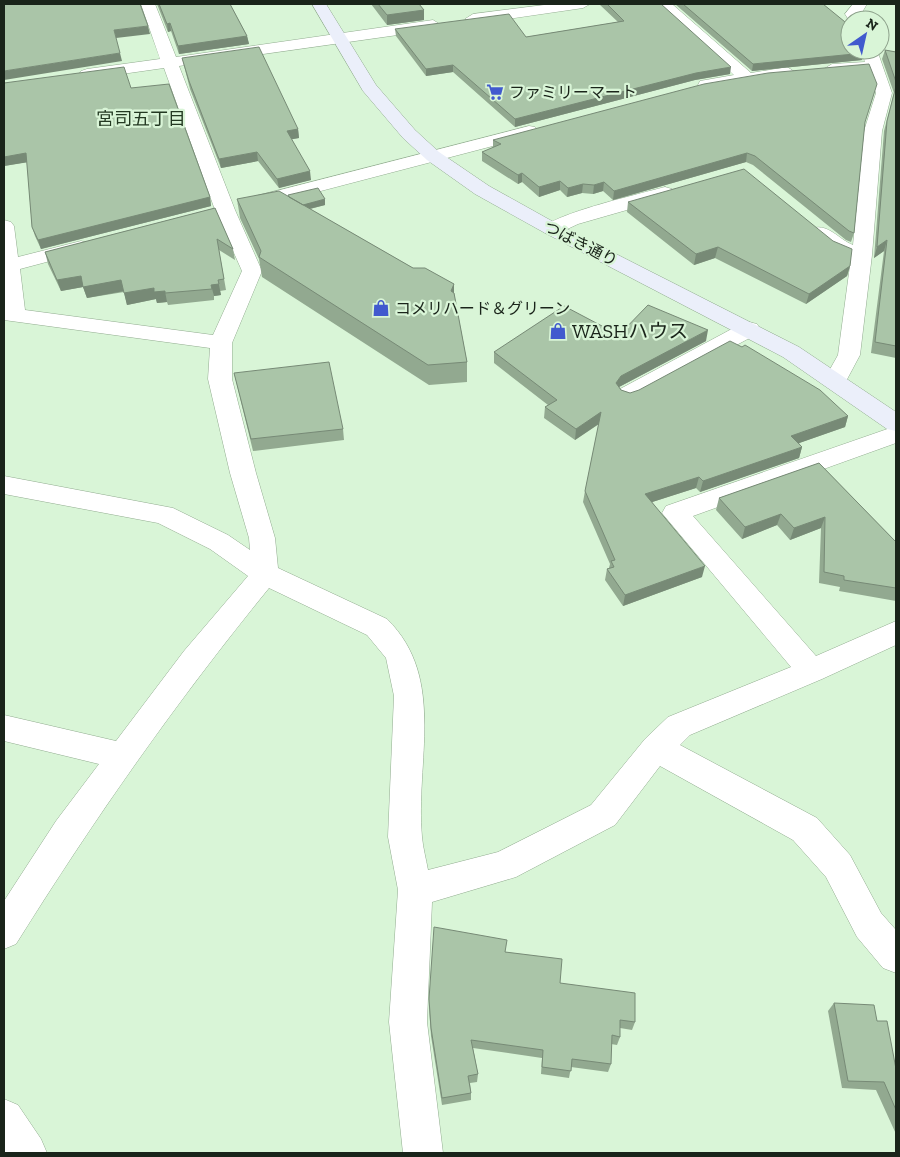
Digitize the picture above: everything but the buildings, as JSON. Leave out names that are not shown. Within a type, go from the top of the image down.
[{"type":"main road","name":"つばき通り","points":[[319,4],[369,87],[386,109],[433,156],[482,190],[552,229],[749,329],[836,380],[896,423]]},
{"type":"street","points":[[4,932],[68,832],[194,658],[265,574],[262,538],[243,473],[220,379],[221,343],[252,271],[215,212],[170,62],[148,4]]},
{"type":"street","points":[[72,76],[583,4]]},
{"type":"street","points":[[664,4],[746,77]]},
{"type":"street","points":[[691,89],[746,77],[813,70],[854,60]]},
{"type":"street","points":[[836,380],[849,355],[862,255],[873,131],[884,92],[876,60]]},
{"type":"street","points":[[215,212],[548,126]]},
{"type":"street","points":[[552,229],[571,220],[681,189]]},
{"type":"street","points":[[809,223],[838,246],[862,255]]},
{"type":"street","points":[[4,226],[9,315],[221,343]]},
{"type":"street","points":[[6,267],[102,242]]},
{"type":"street","points":[[628,394],[749,329]]},
{"type":"street","points":[[812,671],[675,514],[896,434]]},
{"type":"street","points":[[4,485],[164,515],[219,542],[265,574],[376,627],[390,640],[400,656],[409,696],[405,837],[416,890],[408,1022],[423,1153]]},
{"type":"street","points":[[416,890],[504,866],[603,815],[656,748],[679,726],[812,671],[896,632]]},
{"type":"street","points":[[4,728],[123,756]]},
{"type":"street","points":[[656,748],[805,829],[838,866],[868,926],[896,956]]},
{"type":"street","points":[[4,1119],[26,1153]]},
{"type":"place","name":"ファミリーマート","points":[[495,92]]},
{"type":"place","name":"コメリハード＆グリーン","points":[[381,308]]},
{"type":"place","name":"WASHハウス","points":[[558,331]]},
{"type":"district","name":"宮司五丁目","points":[[141,119]]}]
